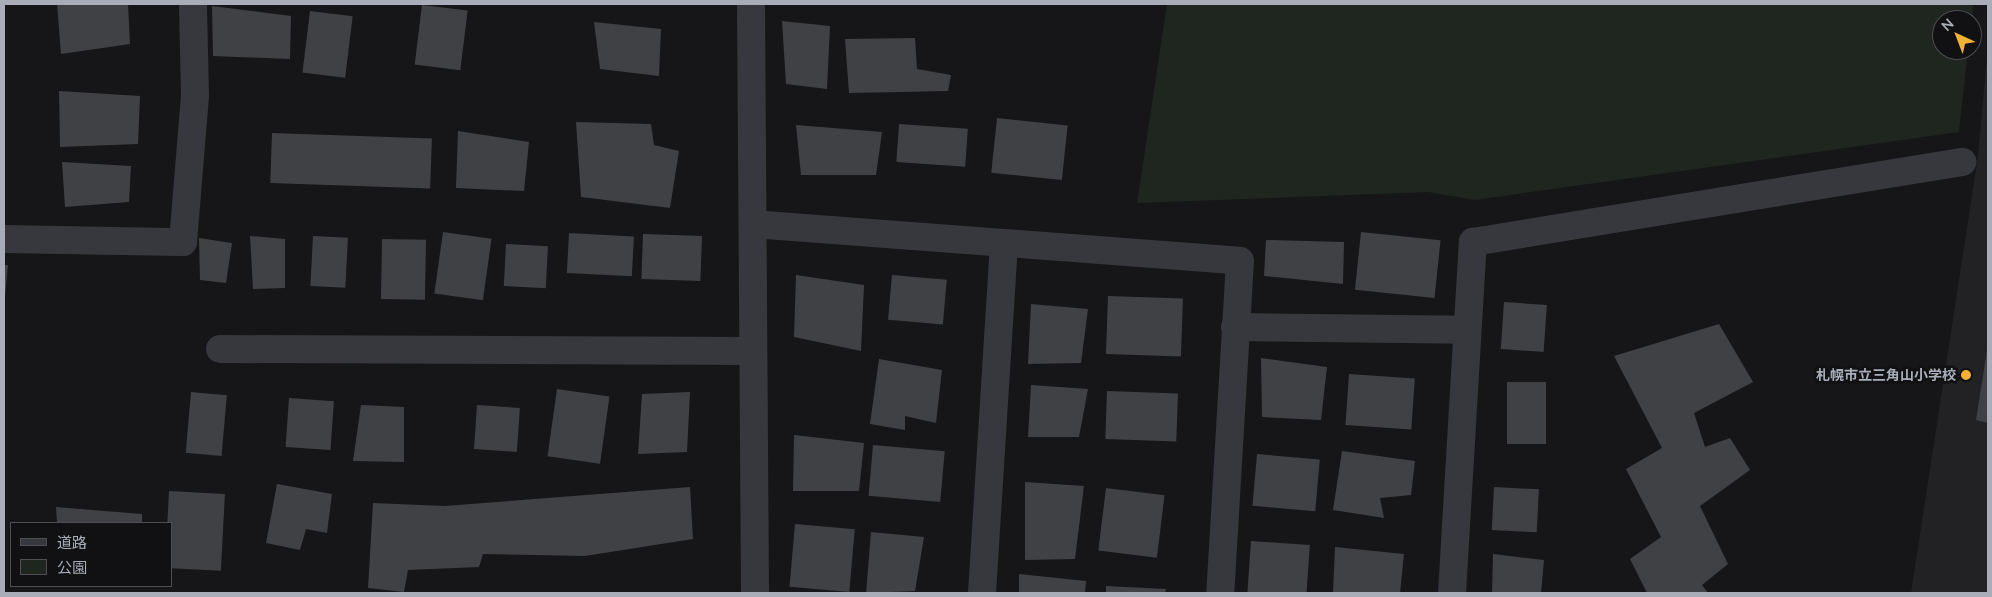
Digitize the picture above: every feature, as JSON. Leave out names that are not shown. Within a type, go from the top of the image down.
[{"type":"street","points":[[4,239],[183,242],[195,94],[193,4]]},
{"type":"street","points":[[751,4],[755,593]]},
{"type":"street","points":[[1452,593],[1466,330],[1473,242],[1963,162]]},
{"type":"street","points":[[753,224],[1240,261],[1220,593]]},
{"type":"street","points":[[982,593],[1004,244]]},
{"type":"street","points":[[1235,328],[1466,330]]},
{"type":"street","points":[[220,349],[753,351]]},
{"type":"shaded area","name":"札幌市立三角山小学校","points":[[1988,45],[1988,593],[1911,593],[1978,156]]},
{"type":"green space","points":[[1167,4],[1973,4],[1973,10],[1932,10],[1932,60],[1967,60],[1959,132],[1475,200],[1428,192],[1137,203]]},
{"type":"building","points":[[57,4],[128,4],[130,44],[61,54]]},
{"type":"building","points":[[422,5],[468,11],[460,70],[415,65]]},
{"type":"building","points":[[212,6],[291,16],[290,59],[213,56]]},
{"type":"building","points":[[310,11],[353,16],[345,78],[302,73]]},
{"type":"building","points":[[782,21],[830,26],[827,89],[786,84]]},
{"type":"building","points":[[594,22],[661,29],[659,76],[600,69]]},
{"type":"building","points":[[915,38],[917,69],[951,75],[948,91],[849,93],[845,39]]},
{"type":"building","points":[[59,91],[140,96],[138,144],[60,147]]},
{"type":"building","points":[[997,118],[1068,125],[1062,180],[991,173]]},
{"type":"building","points":[[576,122],[651,124],[654,145],[679,151],[670,208],[581,197]]},
{"type":"building","points":[[899,124],[968,129],[965,167],[896,162]]},
{"type":"building","points":[[796,125],[882,132],[876,175],[801,175]]},
{"type":"building","points":[[458,131],[529,142],[524,191],[456,188]]},
{"type":"building","points":[[272,133],[432,139],[430,189],[270,183]]},
{"type":"building","points":[[62,162],[131,166],[129,202],[65,207]]},
{"type":"building","points":[[443,232],[492,239],[483,300],[434,293]]},
{"type":"building","points":[[1361,232],[1441,240],[1434,298],[1355,290]]},
{"type":"building","points":[[569,233],[634,236],[632,276],[567,273]]},
{"type":"building","points":[[643,234],[702,236],[700,281],[641,279]]},
{"type":"building","points":[[250,236],[285,239],[285,288],[253,289]]},
{"type":"building","points":[[313,236],[348,238],[345,288],[310,286]]},
{"type":"building","points":[[199,238],[232,243],[226,283],[200,280]]},
{"type":"building","points":[[382,239],[426,240],[425,300],[381,299]]},
{"type":"building","points":[[1266,240],[1344,242],[1343,284],[1264,276]]},
{"type":"building","points":[[506,244],[548,246],[546,288],[504,286]]},
{"type":"building","points":[[4,265],[8,265],[4,307]]},
{"type":"building","points":[[796,275],[864,285],[861,351],[794,337]]},
{"type":"building","points":[[892,275],[947,280],[943,325],[888,320]]},
{"type":"building","points":[[1108,296],[1183,299],[1181,357],[1106,354]]},
{"type":"building","points":[[1504,302],[1547,305],[1544,352],[1501,349]]},
{"type":"building","points":[[1031,304],[1088,309],[1081,363],[1028,364]]},
{"type":"building","points":[[1719,324],[1753,382],[1694,413],[1705,447],[1730,438],[1750,470],[1700,506],[1728,564],[1702,585],[1708,593],[1647,593],[1630,559],[1661,537],[1626,469],[1662,448],[1614,356]]},
{"type":"building","points":[[1988,350],[1988,423],[1976,420]]},
{"type":"building","points":[[1261,358],[1327,367],[1321,420],[1262,417]]},
{"type":"building","points":[[879,359],[942,370],[936,423],[905,416],[905,430],[870,424]]},
{"type":"building","points":[[1349,374],[1415,379],[1411,429],[1345,425]]},
{"type":"building","points":[[1507,382],[1546,382],[1546,444],[1507,444]]},
{"type":"building","points":[[1031,385],[1088,389],[1079,437],[1028,437]]},
{"type":"building","points":[[557,389],[609,396],[600,464],[548,456]]},
{"type":"building","points":[[1107,391],[1178,393],[1176,441],[1105,439]]},
{"type":"building","points":[[191,392],[227,395],[222,456],[186,453]]},
{"type":"building","points":[[690,392],[687,452],[638,454],[642,394]]},
{"type":"building","points":[[289,398],[334,401],[330,450],[286,447]]},
{"type":"building","points":[[361,405],[404,407],[404,462],[353,461]]},
{"type":"building","points":[[477,405],[520,408],[517,452],[474,449]]},
{"type":"building","points":[[794,435],[864,443],[859,491],[793,491]]},
{"type":"building","points":[[873,445],[945,451],[940,502],[869,496]]},
{"type":"building","points":[[1342,451],[1415,461],[1411,495],[1380,498],[1384,518],[1333,510]]},
{"type":"building","points":[[1257,454],[1320,459],[1315,511],[1252,506]]},
{"type":"building","points":[[1025,482],[1084,486],[1075,559],[1025,560]]},
{"type":"building","points":[[277,484],[332,494],[327,533],[306,529],[300,550],[266,543]]},
{"type":"building","points":[[690,487],[693,539],[585,556],[483,554],[479,567],[408,570],[404,592],[368,588],[373,503],[445,506]]},
{"type":"building","points":[[1494,487],[1539,489],[1537,532],[1492,530]]},
{"type":"building","points":[[1106,488],[1165,495],[1157,558],[1098,551]]},
{"type":"building","points":[[169,491],[225,494],[221,571],[172,568],[172,522],[167,522]]},
{"type":"building","points":[[56,507],[142,514],[142,522],[57,522]]},
{"type":"building","points":[[795,524],[855,529],[849,592],[790,587]]},
{"type":"building","points":[[871,532],[924,537],[915,591],[866,593]]},
{"type":"building","points":[[1251,541],[1310,545],[1307,593],[1247,593]]},
{"type":"building","points":[[1335,547],[1404,554],[1400,593],[1333,593]]},
{"type":"building","points":[[1493,554],[1544,560],[1541,593],[1492,593]]},
{"type":"building","points":[[1019,574],[1086,581],[1085,593],[1019,593]]},
{"type":"building","points":[[1106,586],[1166,589],[1165,593],[1106,593]]},
{"type":"place","name":"札幌市立三角山小学校","points":[[1966,375]]}]
